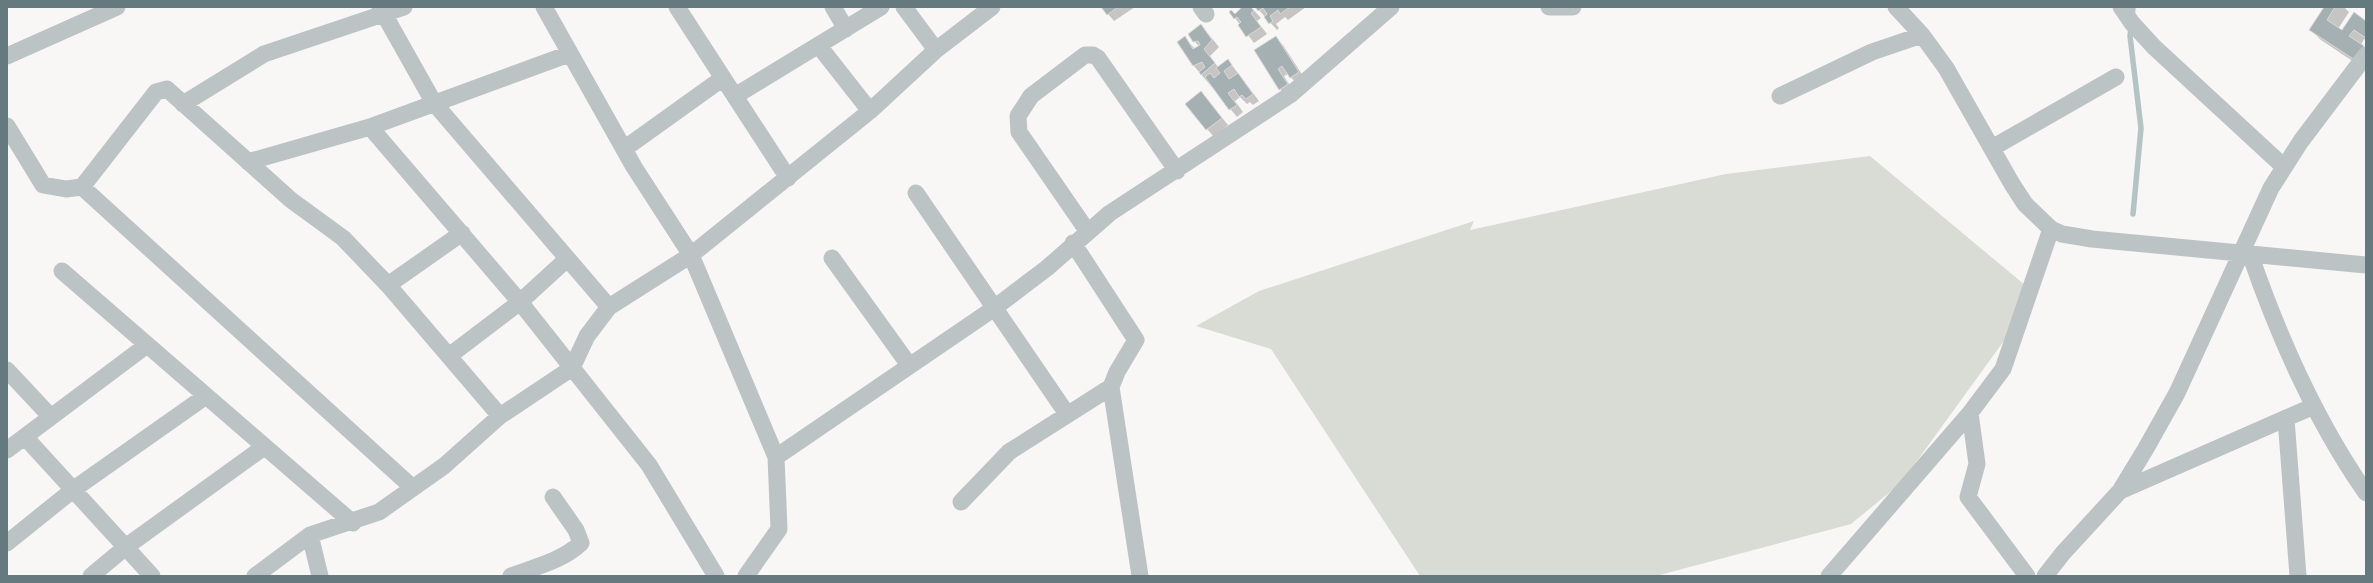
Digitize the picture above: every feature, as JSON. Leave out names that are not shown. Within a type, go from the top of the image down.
[{"type":"street","points":[[7,56],[117,7]]},
{"type":"street","points":[[183,104],[264,54],[382,10],[404,7]]},
{"type":"street","points":[[544,7],[624,149],[691,255],[776,457],[779,530],[746,576]]},
{"type":"street","points":[[677,7],[788,178]]},
{"type":"street","points":[[833,7],[846,29]]},
{"type":"street","points":[[735,96],[881,7]]},
{"type":"street","points":[[904,7],[936,50]]},
{"type":"street","points":[[776,457],[993,309],[1047,268],[1110,213],[1290,95],[1391,7]]},
{"type":"street","points":[[1549,7],[1573,7]]},
{"type":"street","points":[[1896,7],[1922,35],[1946,68],[2025,204],[2051,229],[2062,234],[2092,240],[2366,265]]},
{"type":"street","points":[[2121,7],[2132,23],[2154,47],[2284,167]]},
{"type":"street","points":[[255,576],[310,535],[379,512],[444,466],[500,416],[572,368],[587,336],[609,307],[691,255],[870,111],[936,50],[986,9]]},
{"type":"street","points":[[382,10],[434,103],[609,307]]},
{"type":"street","points":[[1780,96],[1872,52],[1922,35]]},
{"type":"street","points":[[819,46],[870,111]]},
{"type":"street","points":[[248,162],[370,127],[570,54]]},
{"type":"street","points":[[1088,232],[1020,132],[1018,116],[1031,96],[1085,55],[1093,55],[1098,58],[1177,170]]},
{"type":"street","points":[[2045,576],[2063,553],[2120,491],[2177,393],[2246,253],[2270,188],[2366,56]]},
{"type":"street","points":[[1992,148],[2116,77]]},
{"type":"street","points":[[624,149],[723,78]]},
{"type":"street","points":[[7,126],[43,185],[66,189],[82,187],[156,92],[166,89],[291,200],[343,238],[388,285],[500,416]]},
{"type":"street","points":[[370,127],[520,302],[649,465],[716,576]]},
{"type":"street","points":[[82,187],[413,488]]},
{"type":"street","points":[[916,193],[993,309],[1067,414]]},
{"type":"street","points":[[1829,576],[1970,413],[2003,369],[2051,229]]},
{"type":"street","points":[[388,285],[462,233]]},
{"type":"street","points":[[1074,243],[1136,340],[1117,372],[1112,387],[1140,576]]},
{"type":"street","points":[[2246,253],[2289,358],[2314,406],[2366,493]]},
{"type":"street","points":[[832,258],[909,365]]},
{"type":"street","points":[[449,356],[520,302],[567,259]]},
{"type":"street","points":[[62,271],[352,522]]},
{"type":"street","points":[[7,450],[147,345]]},
{"type":"street","points":[[7,370],[51,417]]},
{"type":"street","points":[[961,502],[1009,452],[1112,387]]},
{"type":"street","points":[[7,543],[74,489],[206,396]]},
{"type":"street","points":[[2120,491],[2314,406]]},
{"type":"street","points":[[1970,413],[1977,464],[1968,497],[2027,576]]},
{"type":"street","points":[[2286,419],[2298,576]]},
{"type":"street","points":[[25,437],[127,546],[152,576]]},
{"type":"street","points":[[91,576],[127,546],[264,446]]},
{"type":"street","points":[[511,576],[560,557],[572,551],[581,543],[576,530],[553,498]]},
{"type":"street","points":[[310,535],[320,576]]},
{"type":"shaded area","points":[[1870,156],[2037,295],[1901,483],[1851,524],[1656,576],[1420,576],[1271,349],[1196,326],[1259,291],[1474,221],[1470,230],[1726,174]]},
{"type":"building","points":[[1101,7],[1118,7],[1107,15]]},
{"type":"building","points":[[1242,7],[1251,7],[1254,11],[1251,13],[1261,27],[1246,37],[1238,25],[1241,22],[1237,17],[1234,19],[1229,12],[1231,10],[1235,14]]},
{"type":"building","points":[[1255,7],[1290,7],[1280,14],[1278,10],[1270,16],[1273,21],[1269,24],[1264,17],[1267,14],[1263,8],[1258,11]]},
{"type":"building","points":[[2324,7],[2335,7],[2327,20],[2342,30],[2354,12],[2366,21],[2366,38],[2354,30],[2349,36],[2364,46],[2355,60],[2309,30]]},
{"type":"building","points":[[1201,24],[1212,40],[1204,49],[1215,63],[1201,75],[1199,72],[1205,67],[1202,62],[1193,66],[1177,42],[1185,36],[1193,49],[1200,45],[1198,41],[1193,42],[1188,34]]},
{"type":"building","points":[[1276,36],[1299,72],[1290,78],[1282,66],[1278,69],[1288,84],[1279,90],[1254,50]]},
{"type":"building","points":[[1228,59],[1232,65],[1224,71],[1229,79],[1238,73],[1253,94],[1246,99],[1242,95],[1239,97],[1234,89],[1228,93],[1237,105],[1229,110],[1205,77],[1210,73],[1214,78],[1220,73],[1216,68]]},
{"type":"building","points":[[1201,91],[1222,118],[1206,130],[1185,104]]},
{"type":"waterway","points":[[2132,17],[2133,7]]},
{"type":"waterway","points":[[2131,28],[2130,36],[2141,128],[2133,214]]}]
